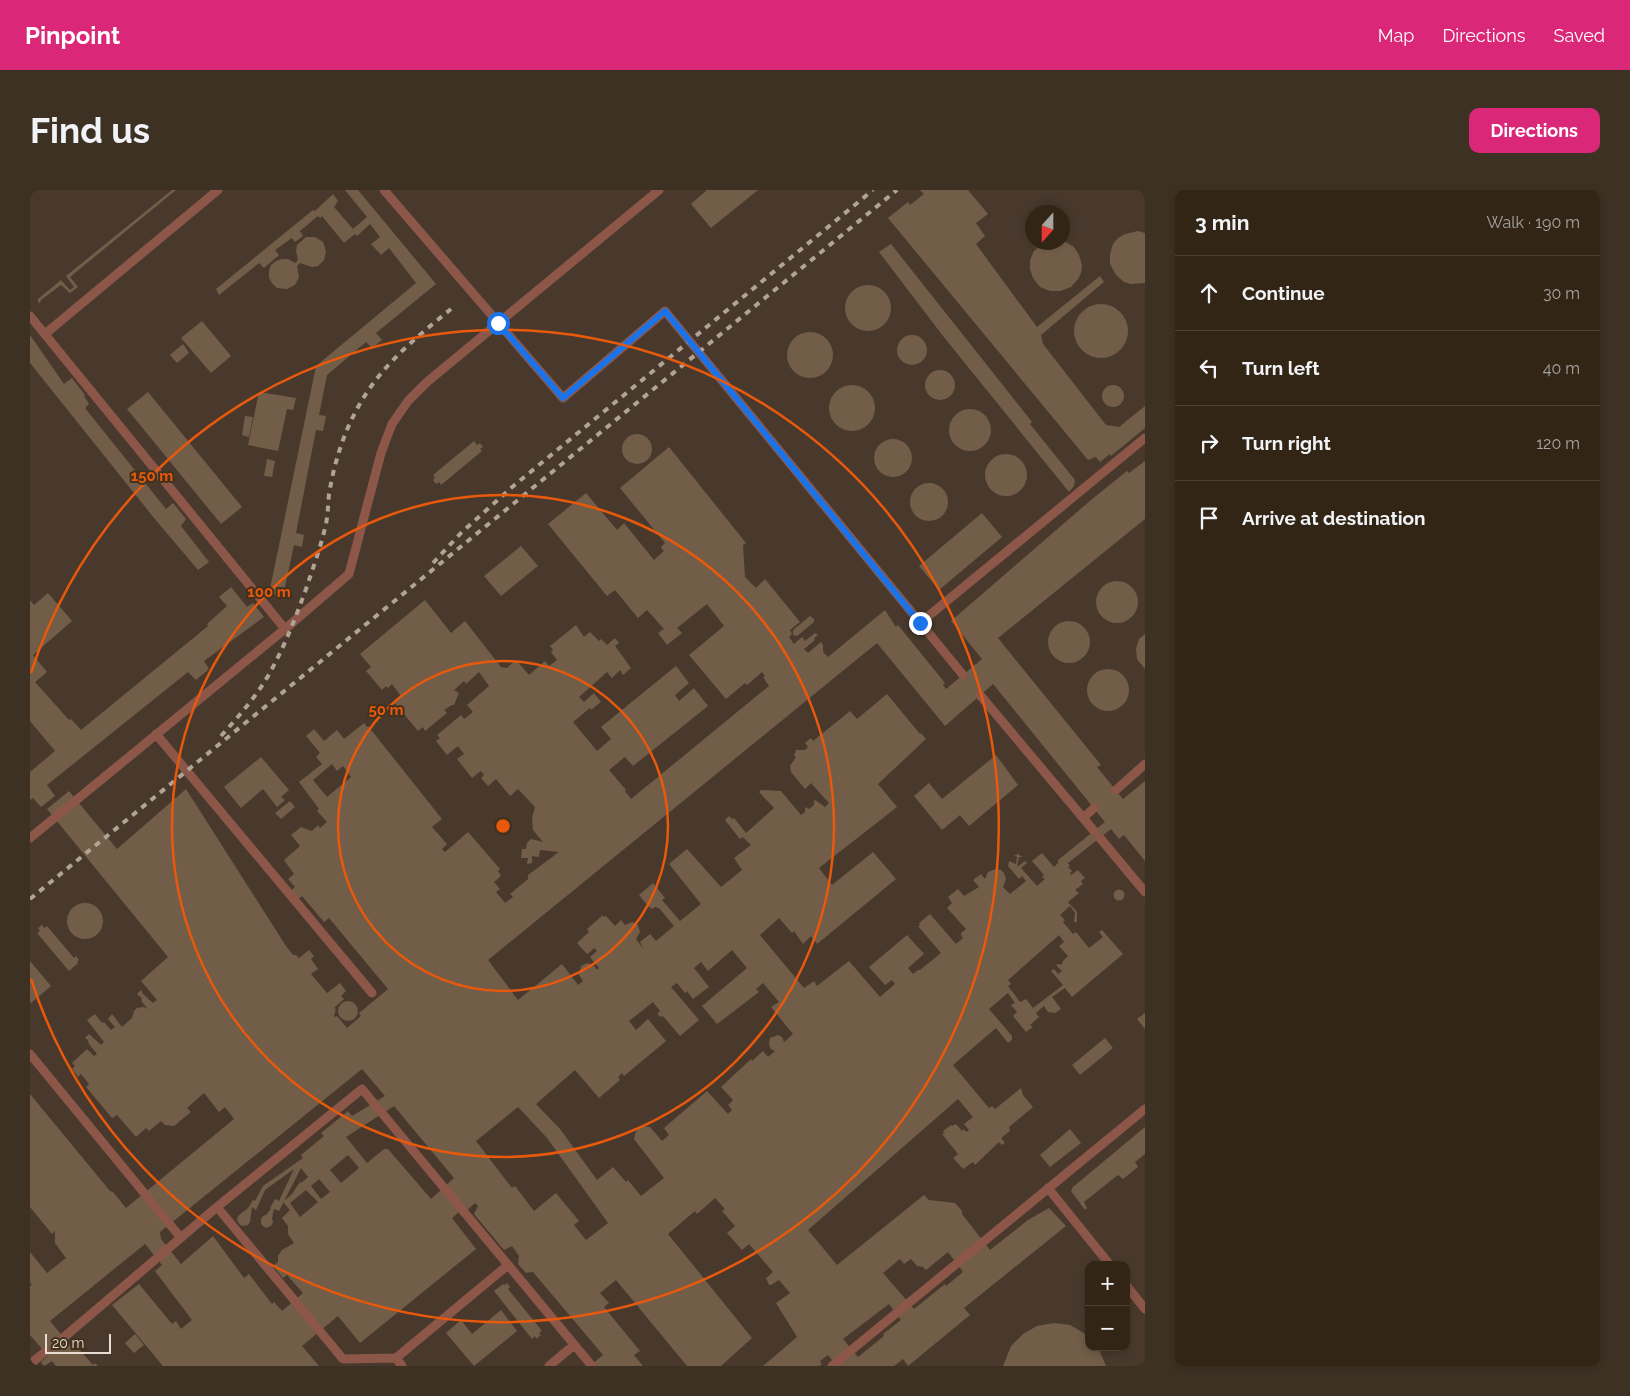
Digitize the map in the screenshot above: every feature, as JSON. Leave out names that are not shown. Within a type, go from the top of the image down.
[{"type":"lane","points":[[45,334],[218,190]]},
{"type":"lane","points":[[384,190],[563,398],[665,311],[963,675]]},
{"type":"lane","points":[[30,838],[285,629],[349,574],[381,453],[392,424],[408,401],[427,382],[659,190]]},
{"type":"lane","points":[[30,316],[285,629]]},
{"type":"lane","points":[[920,623],[1145,438]]},
{"type":"lane","points":[[980,695],[1145,892]]},
{"type":"lane","points":[[156,734],[372,993]]},
{"type":"lane","points":[[1116,790],[1145,764]]},
{"type":"lane","points":[[1083,818],[1094,808]]},
{"type":"lane","points":[[30,1054],[181,1238]]},
{"type":"lane","points":[[63,1338],[362,1089],[592,1366]]},
{"type":"lane","points":[[832,1366],[1145,1109]]},
{"type":"lane","points":[[1048,1188],[1107,1261]]},
{"type":"lane","points":[[218,1207],[343,1359],[396,1358],[508,1265]]},
{"type":"lane","points":[[1130,1290],[1145,1308]]},
{"type":"lane","points":[[549,1366],[574,1345]]},
{"type":"lane","points":[[30,1364],[45,1352]]},
{"type":"lane","points":[[396,1358],[402,1366]]},
{"type":"shaded area","points":[[30,190],[1145,190],[1145,1366],[30,1366]]},
{"type":"building","points":[[172,190],[176,190],[70,277],[78,287],[70,293],[61,285],[41,300],[40,303],[38,302],[38,299],[61,280],[70,290],[74,287],[66,276]]},
{"type":"building","points":[[345,190],[358,190],[436,284],[376,333],[382,340],[372,348],[366,342],[327,375],[319,415],[326,416],[323,431],[316,430],[296,533],[304,535],[302,547],[294,545],[283,596],[278,599],[270,589],[316,366],[416,283],[389,248],[381,255],[371,244],[380,237],[370,224],[357,236],[355,234],[344,243],[322,216],[320,218],[318,216],[300,231],[303,236],[295,242],[292,238],[275,250],[279,255],[264,268],[259,263],[219,295],[216,289],[313,210],[315,211],[333,194],[338,201],[334,207],[353,229],[367,217]]},
{"type":"building","points":[[707,190],[758,190],[711,228],[691,204]]},
{"type":"building","points":[[920,190],[968,190],[988,214],[976,223],[985,236],[976,244],[1037,327],[1100,276],[1104,282],[1041,335],[1043,344],[1106,425],[1119,427],[1145,406],[1145,428],[1111,456],[1110,454],[1100,462],[1096,457],[1088,460],[888,218],[908,202],[910,205],[924,194]]},
{"type":"building","points":[[1138,231],[1145,233],[1145,283],[1131,284],[1124,282],[1116,275],[1110,264],[1110,254],[1113,244],[1118,238]]},
{"type":"building","points":[[306,237],[315,237],[323,242],[326,251],[324,260],[318,266],[312,267],[300,263],[297,266],[299,277],[295,285],[287,289],[277,288],[269,278],[271,265],[282,259],[288,259],[295,263],[298,260],[297,245]]},
{"type":"building","points":[[891,244],[1032,422],[1030,424],[1075,480],[1074,486],[1069,492],[943,336],[879,252]]},
{"type":"building","points":[[1070,245],[1074,247],[1082,265],[1078,279],[1071,287],[1060,291],[1050,291],[1040,287],[1033,278],[1030,269],[1030,260],[1034,251],[1070,250]]},
{"type":"building","points":[[868,285],[881,289],[887,295],[891,308],[887,321],[881,327],[868,331],[855,327],[849,321],[845,308],[849,295],[855,289]]},
{"type":"building","points":[[1101,304],[1111,306],[1120,312],[1126,321],[1128,331],[1126,341],[1120,350],[1111,356],[1101,358],[1091,356],[1082,350],[1076,341],[1074,331],[1076,321],[1082,312],[1091,306]]},
{"type":"building","points":[[202,321],[231,356],[211,373],[181,338]]},
{"type":"building","points":[[810,332],[823,336],[829,342],[833,355],[829,368],[823,374],[810,378],[797,374],[791,368],[787,355],[791,342],[797,336]]},
{"type":"building","points":[[30,335],[64,384],[72,378],[85,395],[89,404],[85,408],[166,509],[173,503],[186,519],[181,526],[209,562],[198,570],[30,363]]},
{"type":"building","points":[[912,335],[923,339],[927,350],[923,361],[912,365],[901,361],[897,350],[901,339]]},
{"type":"building","points":[[183,344],[189,353],[177,363],[170,355]]},
{"type":"building","points":[[940,370],[951,374],[955,385],[951,396],[940,400],[929,396],[925,385],[929,374]]},
{"type":"building","points":[[852,385],[865,389],[871,395],[875,408],[871,421],[865,427],[852,431],[839,427],[833,421],[829,408],[833,395],[839,389]]},
{"type":"building","points":[[1113,385],[1121,388],[1124,396],[1121,404],[1113,407],[1105,404],[1102,396],[1105,388]]},
{"type":"building","points":[[148,392],[242,507],[221,524],[127,409]]},
{"type":"building","points":[[259,392],[296,398],[293,410],[287,409],[278,451],[248,445]]},
{"type":"building","points":[[970,409],[985,415],[991,430],[985,445],[970,451],[955,445],[949,430],[955,415]]},
{"type":"building","points":[[245,416],[253,417],[249,437],[242,435]]},
{"type":"building","points":[[637,434],[648,438],[652,449],[648,460],[637,464],[626,460],[622,449],[626,438]]},
{"type":"building","points":[[893,439],[907,444],[912,458],[907,472],[893,477],[879,472],[874,458],[879,444]]},
{"type":"building","points":[[474,441],[477,445],[480,443],[483,447],[480,449],[482,451],[441,485],[439,482],[436,484],[433,480],[435,478],[433,475]]},
{"type":"building","points":[[669,447],[746,543],[743,545],[745,577],[756,588],[765,579],[800,622],[790,630],[792,634],[789,637],[794,644],[802,637],[805,641],[815,633],[818,635],[814,638],[815,640],[804,649],[808,653],[821,642],[823,652],[828,657],[885,610],[896,627],[898,625],[945,683],[943,685],[946,689],[982,659],[951,621],[1091,500],[1127,471],[1129,473],[1145,461],[1145,519],[998,638],[1101,765],[1097,767],[1123,799],[1145,781],[1145,861],[1124,835],[1119,839],[1111,829],[1068,863],[1070,866],[1068,867],[1072,871],[1071,875],[1078,870],[1085,878],[1081,881],[1083,884],[1075,890],[1079,893],[1068,902],[1077,912],[1077,922],[1074,922],[1075,913],[1070,906],[1060,915],[1073,934],[1076,932],[1089,948],[1103,937],[1099,932],[1102,930],[1123,954],[1072,997],[1065,988],[1052,997],[1061,1009],[1055,1013],[1048,1012],[1044,1006],[1036,1013],[1039,1017],[1030,1025],[1033,1027],[1026,1032],[1013,1016],[1017,1012],[1011,1005],[1015,1003],[1008,993],[989,1009],[1012,1036],[1012,1040],[1008,1043],[996,1028],[953,1065],[989,1108],[992,1106],[995,1109],[1021,1088],[1023,1095],[1033,1107],[1009,1127],[1010,1131],[1001,1138],[1005,1143],[1002,1145],[999,1142],[975,1165],[973,1162],[963,1169],[953,1158],[958,1154],[942,1134],[951,1125],[956,1124],[962,1131],[964,1129],[966,1132],[969,1130],[964,1124],[973,1117],[958,1099],[808,1230],[837,1265],[924,1195],[929,1200],[955,1203],[990,1250],[1028,1220],[1049,1208],[1066,1226],[964,1308],[970,1315],[908,1366],[903,1359],[894,1366],[837,1366],[828,1355],[820,1361],[822,1364],[819,1366],[763,1366],[797,1337],[776,1303],[790,1293],[779,1280],[769,1285],[766,1278],[773,1272],[749,1244],[742,1250],[727,1233],[735,1226],[722,1211],[725,1209],[715,1198],[697,1214],[695,1211],[668,1234],[752,1338],[721,1366],[687,1366],[616,1280],[600,1293],[609,1303],[604,1307],[640,1351],[634,1355],[643,1366],[590,1366],[603,1355],[533,1272],[526,1273],[518,1264],[519,1256],[512,1246],[504,1250],[474,1214],[478,1206],[475,1203],[461,1216],[459,1212],[452,1218],[476,1249],[360,1343],[338,1316],[302,1346],[319,1366],[163,1366],[112,1305],[139,1284],[172,1324],[176,1321],[181,1329],[192,1320],[155,1271],[162,1265],[145,1244],[50,1321],[73,1349],[79,1344],[78,1348],[93,1365],[95,1363],[98,1366],[56,1366],[52,1361],[44,1366],[41,1362],[48,1356],[30,1335],[30,1286],[32,1285],[30,1282],[30,1252],[47,1273],[66,1258],[55,1243],[55,1231],[52,1234],[30,1207],[30,1094],[126,1208],[234,1119],[225,1107],[219,1112],[204,1093],[187,1108],[191,1112],[174,1126],[165,1125],[161,1121],[149,1131],[146,1128],[136,1137],[117,1115],[112,1118],[86,1087],[89,1084],[81,1074],[78,1077],[72,1069],[75,1066],[72,1063],[87,1049],[94,1056],[97,1054],[85,1038],[89,1034],[101,1045],[104,1042],[87,1020],[95,1014],[111,1030],[115,1027],[108,1019],[112,1014],[122,1027],[132,1018],[137,1008],[144,1007],[148,1009],[142,1002],[141,996],[137,994],[141,990],[153,1003],[157,1000],[141,981],[168,957],[47,809],[69,791],[117,849],[186,789],[293,955],[299,958],[309,950],[314,956],[311,959],[318,969],[311,974],[327,993],[340,983],[346,991],[341,996],[344,999],[334,1008],[336,1009],[334,1016],[337,1016],[347,1028],[361,1016],[359,1013],[388,989],[329,918],[324,922],[302,896],[295,902],[288,893],[295,887],[288,879],[294,874],[284,860],[300,846],[291,835],[301,827],[312,831],[318,825],[320,828],[327,822],[317,811],[319,809],[299,782],[322,764],[316,757],[320,753],[306,736],[314,729],[324,741],[337,730],[344,739],[364,723],[368,726],[442,819],[432,827],[447,844],[442,849],[445,852],[468,832],[500,869],[498,871],[501,876],[494,882],[500,889],[496,892],[505,903],[513,897],[510,894],[528,879],[528,875],[559,852],[540,850],[539,857],[532,856],[532,863],[527,864],[528,858],[521,858],[522,849],[526,849],[527,843],[531,839],[543,842],[533,830],[532,818],[535,807],[518,789],[510,796],[496,779],[488,786],[481,778],[484,775],[481,771],[472,778],[457,759],[464,754],[458,746],[447,755],[436,741],[440,738],[437,735],[461,715],[464,719],[473,712],[467,705],[489,686],[479,672],[466,684],[464,681],[454,690],[459,693],[454,705],[444,710],[447,713],[425,731],[423,727],[418,731],[394,702],[401,696],[392,684],[382,690],[366,671],[371,667],[360,654],[425,600],[451,633],[465,621],[501,667],[507,668],[516,660],[529,675],[545,661],[549,666],[557,660],[551,652],[553,650],[550,646],[576,625],[584,637],[590,632],[599,641],[601,639],[607,645],[615,638],[619,643],[615,646],[631,668],[623,675],[620,670],[612,678],[607,672],[579,697],[584,702],[594,693],[601,702],[591,710],[590,708],[573,722],[597,751],[611,739],[601,727],[676,666],[689,683],[675,695],[679,701],[694,688],[708,706],[633,766],[625,757],[609,770],[631,799],[769,686],[762,672],[726,699],[689,655],[724,626],[707,604],[677,628],[682,633],[667,645],[658,633],[664,629],[647,610],[638,618],[615,590],[607,596],[548,524],[586,493],[617,530],[624,523],[654,560],[664,551],[661,548],[665,543],[620,488]],"holes":[[[877,643],[945,726],[993,684],[1105,822],[1058,860],[1054,867],[1042,853],[1032,861],[1044,875],[1042,877],[1045,879],[1037,886],[1021,868],[1027,863],[1025,861],[1017,867],[1019,857],[1023,857],[1018,853],[1014,855],[1017,857],[1016,864],[1009,861],[1008,866],[1019,879],[1022,876],[1026,881],[1010,894],[1003,887],[1006,879],[1004,873],[996,869],[988,872],[985,879],[981,874],[973,880],[979,887],[964,896],[958,889],[948,897],[952,903],[947,908],[966,929],[961,933],[963,938],[956,944],[930,914],[918,926],[941,953],[913,974],[908,968],[924,954],[907,935],[869,967],[885,985],[892,980],[895,984],[880,997],[849,961],[817,986],[814,981],[804,988],[760,935],[779,918],[792,933],[794,931],[803,944],[811,936],[817,944],[896,879],[873,852],[832,885],[819,868],[897,807],[878,784],[926,739],[887,694],[857,719],[850,711],[813,741],[811,738],[805,743],[808,747],[805,750],[796,750],[794,755],[796,757],[790,766],[791,772],[805,789],[811,783],[829,803],[825,807],[815,800],[814,805],[809,809],[805,807],[805,812],[801,815],[781,791],[761,790],[759,792],[774,808],[746,833],[734,818],[732,819],[729,816],[725,820],[740,839],[743,837],[751,845],[734,858],[742,870],[721,887],[687,849],[669,864],[701,904],[680,921],[662,900],[665,898],[653,883],[639,895],[652,909],[655,907],[659,908],[674,926],[656,941],[650,934],[640,942],[644,950],[636,939],[640,932],[638,925],[632,922],[625,925],[621,920],[615,926],[603,915],[587,929],[589,932],[577,943],[588,954],[594,948],[597,951],[590,957],[599,968],[597,970],[588,963],[581,966],[579,975],[583,981],[578,985],[562,964],[518,1000],[488,960]],[[332,764],[337,771],[343,766],[351,777],[327,797],[313,780]],[[1059,935],[1064,942],[1059,946],[1068,956],[1061,965],[1056,965],[1062,971],[1058,974],[1054,969],[1051,971],[1063,985],[1033,1008],[1026,999],[1020,1002],[1008,986],[1011,984],[1008,980]],[[732,950],[747,968],[702,1006],[717,1024],[759,992],[756,989],[763,983],[779,1002],[771,1007],[793,1034],[784,1042],[782,1037],[778,1035],[770,1038],[769,1045],[775,1051],[768,1057],[763,1051],[752,1061],[751,1059],[721,1087],[733,1100],[728,1105],[732,1110],[728,1114],[707,1091],[664,1128],[669,1135],[662,1141],[650,1127],[643,1126],[636,1131],[634,1139],[664,1178],[641,1196],[628,1180],[626,1182],[613,1167],[597,1180],[560,1129],[536,1104],[575,1070],[599,1098],[620,1080],[618,1077],[622,1073],[624,1076],[666,1041],[648,1019],[636,1030],[629,1021],[653,1002],[660,1011],[657,1014],[661,1017],[663,1016],[680,1036],[699,1020],[671,987],[677,983],[693,999],[709,987],[694,968],[701,962],[708,971]],[[362,1069],[385,1096],[352,1116],[348,1111],[321,1133],[324,1136],[301,1155],[303,1158],[263,1186],[255,1201],[253,1200],[248,1208],[238,1216],[237,1220],[240,1225],[248,1225],[252,1207],[256,1210],[265,1190],[294,1169],[279,1201],[275,1199],[271,1209],[261,1219],[261,1224],[266,1228],[271,1226],[274,1209],[279,1211],[283,1202],[290,1210],[282,1218],[288,1226],[288,1234],[294,1243],[282,1250],[278,1256],[278,1262],[273,1266],[283,1278],[287,1275],[303,1293],[282,1311],[274,1302],[272,1304],[249,1274],[244,1278],[213,1236],[181,1264],[161,1239],[160,1232]],[[394,1106],[454,1178],[431,1199],[388,1149],[384,1149],[367,1163],[346,1137]],[[518,1107],[547,1138],[608,1223],[586,1240],[574,1225],[579,1221],[556,1193],[534,1211],[515,1186],[512,1188],[476,1141]],[[348,1155],[359,1168],[341,1183],[330,1170]],[[301,1168],[308,1177],[300,1182],[292,1194],[284,1201]],[[319,1179],[330,1192],[321,1199],[311,1186]],[[306,1190],[318,1202],[300,1217],[290,1203]],[[948,1252],[963,1272],[914,1309],[883,1273],[900,1259],[904,1264],[911,1259],[917,1266],[923,1267],[926,1270]],[[889,1304],[901,1320],[883,1334],[884,1336],[858,1357],[843,1339]]]},
{"type":"building","points":[[1006,454],[1021,460],[1027,475],[1021,490],[1006,496],[991,490],[985,475],[991,460]]},
{"type":"building","points":[[267,459],[275,461],[272,477],[264,476]]},
{"type":"building","points":[[929,483],[943,488],[948,502],[943,516],[929,521],[915,516],[910,502],[915,488]]},
{"type":"building","points":[[982,513],[1002,537],[939,590],[919,566]]},
{"type":"building","points":[[521,546],[538,566],[501,596],[484,576]]},
{"type":"building","points":[[1113,581],[1121,581],[1132,587],[1138,602],[1132,617],[1121,623],[1113,623],[1102,617],[1096,606],[1096,598],[1102,587]]},
{"type":"building","points":[[231,587],[247,607],[253,603],[264,617],[204,661],[209,669],[196,680],[188,672],[47,785],[55,796],[41,807],[33,798],[30,800],[30,772],[55,751],[30,721],[30,600],[34,605],[48,593],[72,621],[33,655],[47,672],[35,682],[69,720],[71,719],[81,730],[208,626],[207,624],[227,606],[219,597]]},
{"type":"building","points":[[810,616],[814,619],[814,622],[797,636],[793,635],[793,630]]},
{"type":"building","points":[[1073,621],[1081,624],[1087,630],[1090,642],[1087,654],[1081,660],[1065,663],[1057,660],[1051,654],[1048,638],[1051,630],[1057,624]]},
{"type":"building","points":[[1145,634],[1145,669],[1137,659],[1136,649],[1139,639]]},
{"type":"building","points":[[1108,669],[1123,675],[1129,690],[1123,705],[1108,711],[1093,705],[1087,690],[1093,675]]},
{"type":"building","points":[[996,755],[1018,785],[969,826],[960,815],[942,830],[914,796],[929,783],[942,799]]},
{"type":"building","points":[[261,757],[289,790],[281,797],[285,800],[277,807],[263,789],[241,808],[224,787]]},
{"type":"building","points":[[290,801],[295,807],[281,819],[275,813]]},
{"type":"building","points":[[1119,889],[1125,895],[1119,901],[1113,895]]},
{"type":"building","points":[[85,903],[92,904],[98,908],[102,914],[102,928],[98,934],[92,938],[85,939],[78,938],[72,934],[68,928],[67,921],[68,914],[72,908],[78,904]]},
{"type":"building","points":[[42,925],[44,928],[47,926],[74,958],[76,956],[79,960],[69,971],[37,933],[40,931],[38,928]]},
{"type":"building","points":[[30,961],[51,986],[31,1003],[30,1002]]},
{"type":"building","points":[[344,1001],[352,1001],[358,1007],[358,1015],[352,1021],[344,1021],[338,1015],[338,1007]]},
{"type":"building","points":[[1145,1013],[1145,1029],[1137,1019]]},
{"type":"building","points":[[1105,1038],[1113,1048],[1080,1075],[1072,1065]]},
{"type":"building","points":[[1145,1127],[1145,1154],[1135,1162],[1138,1167],[1123,1179],[1118,1175],[1084,1202],[1087,1208],[1085,1210],[1071,1191],[1073,1187]]},
{"type":"building","points":[[1070,1129],[1081,1143],[1050,1167],[1040,1155]]},
{"type":"building","points":[[507,1283],[510,1287],[508,1289],[542,1331],[539,1333],[541,1335],[536,1339],[535,1336],[532,1339],[494,1291]]},
{"type":"building","points":[[501,1310],[517,1331],[474,1366],[446,1333],[461,1320],[472,1334]]},
{"type":"building","points":[[1054,1323],[1070,1325],[1085,1334],[1085,1351],[1100,1351],[1106,1366],[1003,1366],[1011,1346],[1023,1334],[1037,1326]]},
{"type":"building","points":[[135,1334],[144,1345],[134,1353],[125,1343]]},
{"type":"railway","points":[[433,563],[461,533],[511,488],[873,190]]},
{"type":"railway","points":[[30,899],[897,190]]},
{"type":"railway","points":[[221,736],[263,684],[289,633],[319,549],[326,524],[329,494],[336,462],[356,411],[375,381],[398,355],[451,309]]},
{"type":"route","points":[[498,323],[563,398],[665,311],[920,623]]}]
